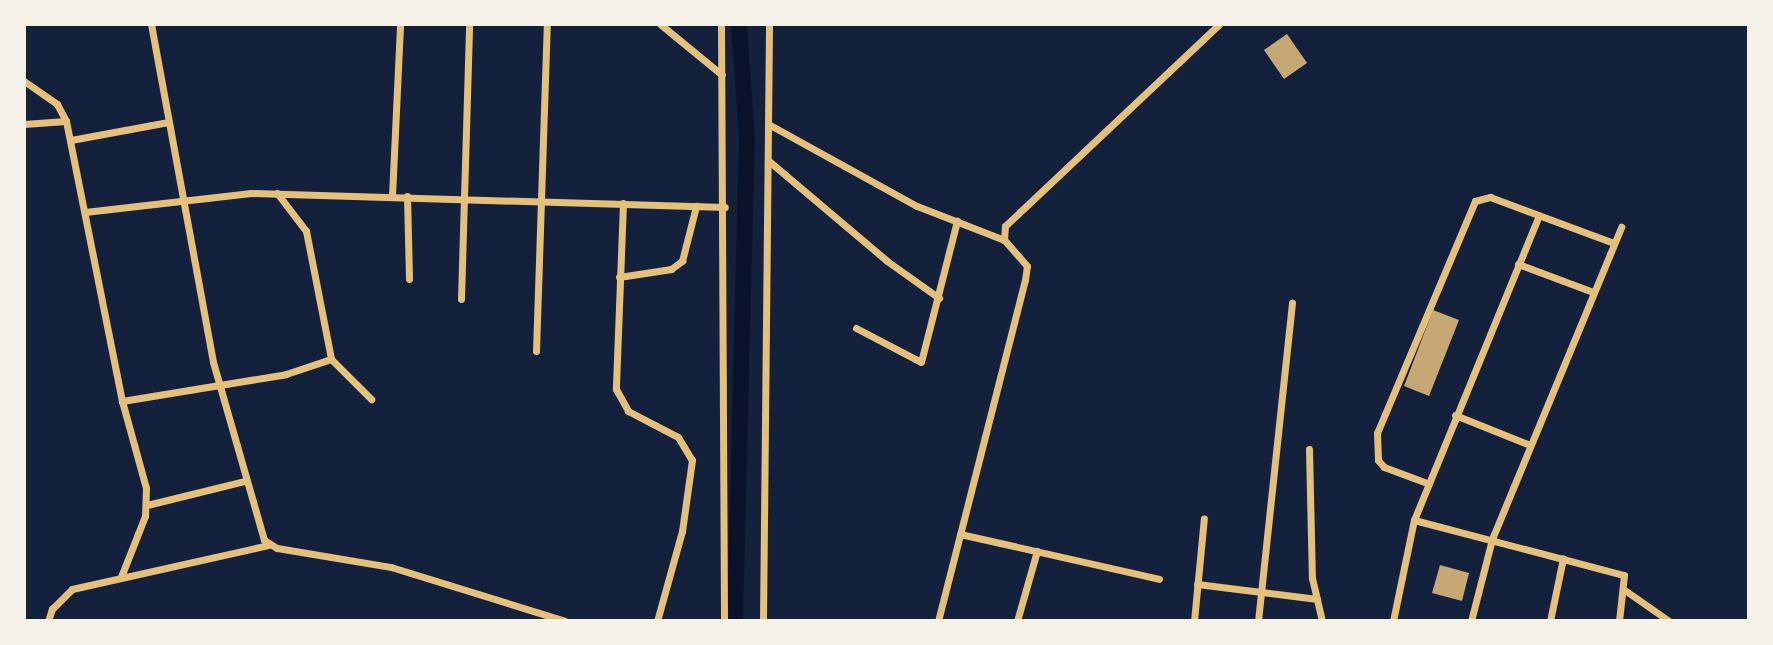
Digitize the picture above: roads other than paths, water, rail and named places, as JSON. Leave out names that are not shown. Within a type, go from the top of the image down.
[{"type":"street","points":[[151,24],[181,199],[219,384],[259,533],[269,545]]},
{"type":"street","points":[[392,196],[400,24]]},
{"type":"street","points":[[461,299],[469,24]]},
{"type":"street","points":[[536,351],[547,24]]},
{"type":"street","points":[[660,24],[722,75]]},
{"type":"street","points":[[721,24],[725,207],[724,621]]},
{"type":"street","points":[[763,621],[769,24]]},
{"type":"street","points":[[1004,240],[1005,226],[1219,24]]},
{"type":"street","points":[[24,81],[57,104],[66,121],[122,401],[147,505],[121,577]]},
{"type":"street","points":[[24,124],[66,121]]},
{"type":"street","points":[[71,140],[168,122]]},
{"type":"street","points":[[770,125],[917,206],[1004,240],[1024,259],[1025,280],[938,621]]},
{"type":"street","points":[[770,162],[887,261],[939,298]]},
{"type":"street","points":[[277,193],[306,231],[331,359],[371,399]]},
{"type":"street","points":[[85,212],[181,199],[277,193],[725,207]]},
{"type":"street","points":[[407,196],[409,279]]},
{"type":"street","points":[[1427,483],[1391,471],[1378,460],[1377,433],[1475,201],[1490,197],[1614,243]]},
{"type":"street","points":[[623,203],[619,277],[619,401],[628,411],[678,437],[692,460],[682,531],[657,621]]},
{"type":"street","points":[[619,277],[671,269],[682,261],[696,206]]},
{"type":"street","points":[[1393,621],[1414,520],[1427,483],[1538,217]]},
{"type":"street","points":[[856,328],[921,362],[957,221]]},
{"type":"street","points":[[1471,621],[1492,539],[1621,227]]},
{"type":"street","points":[[1518,264],[1593,292]]},
{"type":"street","points":[[1258,621],[1292,303]]},
{"type":"street","points":[[122,401],[286,374],[331,359]]},
{"type":"street","points":[[1455,415],[1530,445]]},
{"type":"street","points":[[1309,449],[1317,599],[1322,621]]},
{"type":"street","points":[[147,505],[245,481]]},
{"type":"street","points":[[1194,621],[1204,518]]},
{"type":"street","points":[[1414,520],[1624,575],[1626,591],[1619,621]]},
{"type":"street","points":[[960,534],[1159,579]]},
{"type":"street","points":[[48,621],[52,609],[72,589],[269,545],[391,567],[565,621]]},
{"type":"street","points":[[1017,621],[1037,551]]},
{"type":"street","points":[[1550,621],[1563,558]]},
{"type":"street","points":[[1197,584],[1317,599]]},
{"type":"street","points":[[1626,591],[1669,621]]},
{"type":"waterway","points":[[735,621],[747,139],[739,24]]}]
